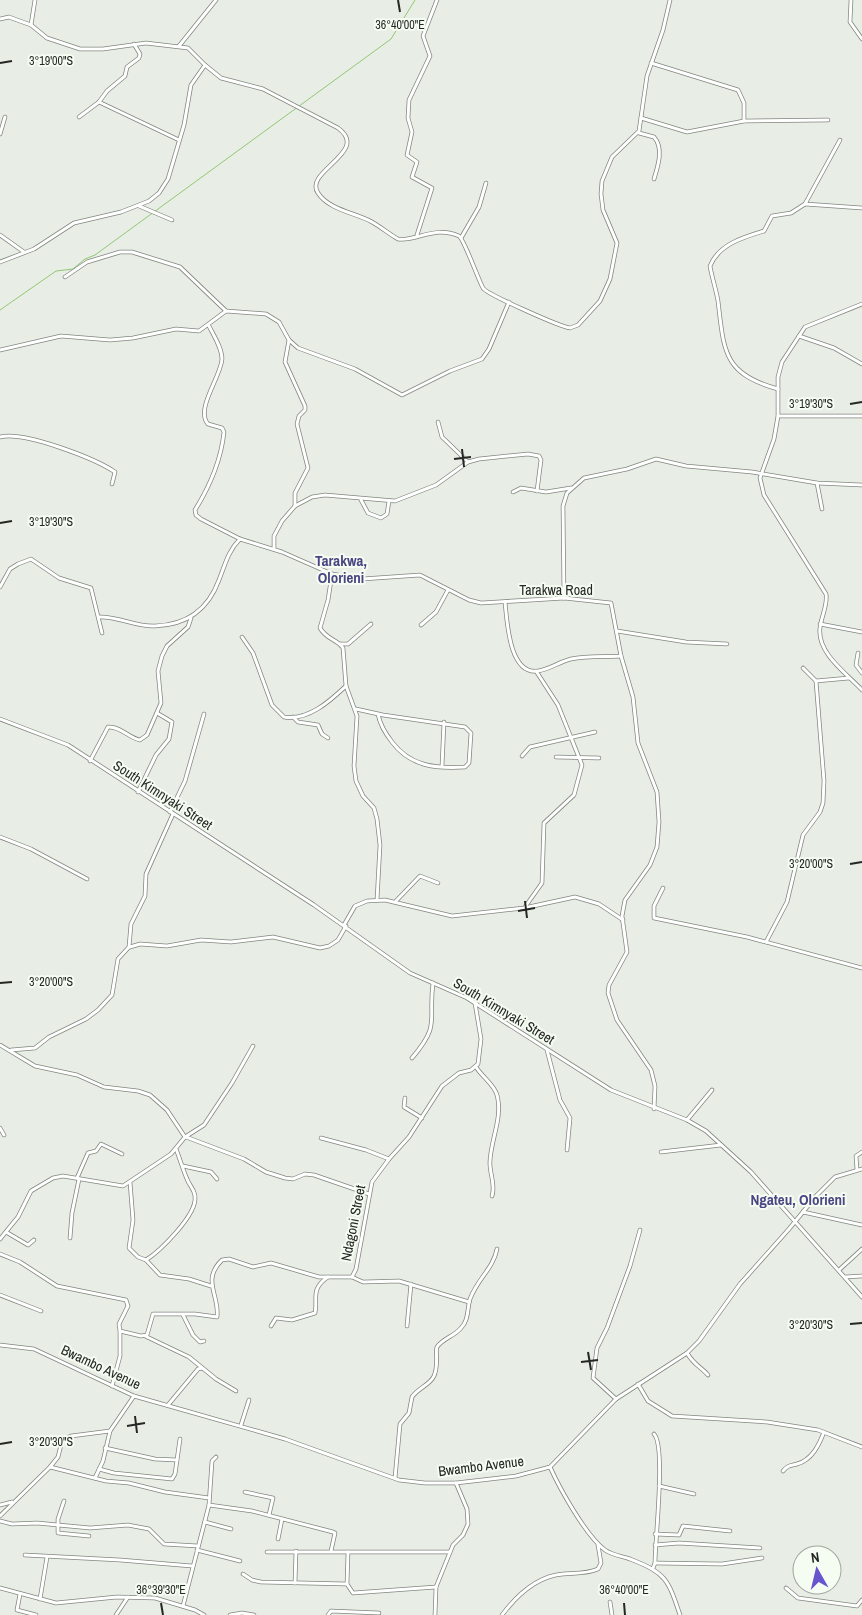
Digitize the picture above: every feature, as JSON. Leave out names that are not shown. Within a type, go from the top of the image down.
[{"type":"street","points":[[31,26],[35,0]]},
{"type":"street","points":[[179,46],[216,0]]},
{"type":"street","points":[[417,235],[432,188],[412,178],[416,162],[407,155],[412,132],[408,115],[411,94],[430,56],[424,36],[437,0]]},
{"type":"street","points":[[461,238],[484,290],[509,302],[570,328],[578,325],[600,301],[610,279],[617,243],[603,210],[602,181],[612,157],[639,133],[647,76],[670,0]]},
{"type":"street","points":[[851,0],[850,22],[862,39]]},
{"type":"street","points":[[0,19],[9,18],[31,26],[47,38],[80,49],[103,49],[134,44],[179,46],[192,51],[205,65],[229,81],[271,92],[343,132],[347,139],[345,148],[316,181],[317,192],[337,208],[368,220],[398,239],[440,233],[461,238]]},
{"type":"street","points":[[79,117],[99,102],[107,91],[125,76],[128,67],[140,56],[134,44]]},
{"type":"street","points":[[651,63],[738,90],[744,99],[744,121]]},
{"type":"street","points":[[0,262],[25,252],[74,223],[110,216],[154,198],[165,185],[186,116],[192,85],[205,65]]},
{"type":"street","points":[[99,102],[179,140]]},
{"type":"street","points":[[0,134],[5,117]]},
{"type":"street","points":[[641,118],[687,132],[744,121],[828,120]]},
{"type":"street","points":[[639,133],[654,137],[658,146],[658,162],[654,179]]},
{"type":"street","points":[[778,389],[751,379],[731,363],[724,343],[716,289],[710,266],[715,258],[734,241],[764,231],[772,216],[791,213],[805,204],[840,140]]},
{"type":"street","points":[[461,238],[479,207],[486,183]]},
{"type":"street","points":[[805,204],[862,208]]},
{"type":"street","points":[[138,206],[172,220]]},
{"type":"street","points":[[0,235],[25,252]]},
{"type":"street","points":[[65,277],[87,262],[120,252],[138,253],[180,267],[226,311]]},
{"type":"street","points":[[0,350],[61,336],[117,339],[176,329],[199,331],[209,326],[226,311],[246,311],[271,316],[279,322],[289,340],[303,351],[355,370],[398,394],[407,394],[450,370],[482,359],[489,349],[509,302]]},
{"type":"street","points":[[862,304],[809,324],[782,362],[778,389],[778,416],[774,439],[760,483],[761,490],[826,594],[820,624],[820,644],[849,678],[862,690]]},
{"type":"street","name":"Tarakwa Road","points":[[209,326],[218,346],[222,362],[206,405],[204,419],[208,424],[222,428],[224,432],[218,461],[208,489],[194,512],[210,525],[240,540],[274,549],[332,574],[362,579],[416,574],[448,590],[481,603],[564,598],[609,602],[632,697],[638,743],[657,792],[659,822],[654,856],[650,865],[628,893],[622,911],[627,952],[609,985],[608,993],[617,1020],[651,1070],[655,1086],[654,1108]]},
{"type":"street","points":[[799,336],[834,348],[862,364]]},
{"type":"street","points":[[289,340],[285,362],[304,406],[297,424],[308,468],[295,493],[295,506]]},
{"type":"street","points":[[778,416],[862,416]]},
{"type":"street","points":[[438,422],[442,437],[468,462]]},
{"type":"street","points":[[0,437],[24,438],[78,455],[115,472],[112,484]]},
{"type":"street","points":[[274,549],[274,536],[278,527],[295,506],[312,497],[325,495],[360,500],[399,500],[436,485],[468,462],[495,456],[537,455],[541,460],[537,491]]},
{"type":"street","points":[[564,598],[563,506],[567,493],[571,488],[592,475],[627,468],[656,459],[686,466],[762,474],[817,483],[862,484]]},
{"type":"street","points":[[817,483],[822,509]]},
{"type":"street","points":[[513,492],[521,488],[546,492],[571,488]]},
{"type":"street","points":[[360,500],[368,513],[381,518],[387,514],[389,501]]},
{"type":"street","points":[[90,761],[108,727],[115,728],[140,740],[146,735],[161,703],[158,671],[162,656],[167,646],[188,627],[191,618],[213,594],[228,555],[240,540]]},
{"type":"street","points":[[0,587],[10,569],[24,561],[36,561],[59,578],[91,588],[102,634]]},
{"type":"street","points":[[332,574],[328,600],[320,628],[325,637],[340,644],[348,644],[371,624]]},
{"type":"street","points":[[421,624],[436,612],[448,590]]},
{"type":"street","points":[[505,602],[512,650],[519,661],[536,671],[558,705],[569,737],[580,758],[581,774],[574,795],[544,823],[542,886],[524,908]]},
{"type":"street","points":[[99,617],[111,617],[132,624],[152,626],[176,624],[191,618]]},
{"type":"street","points":[[820,624],[862,632]]},
{"type":"street","points":[[617,631],[686,642],[727,644]]},
{"type":"street","points":[[242,637],[259,666],[272,705],[281,715],[293,717],[312,712],[333,698],[346,686]]},
{"type":"street","points":[[340,644],[344,653],[346,686],[355,708],[358,726],[354,766],[356,781],[363,796],[374,808],[380,845],[377,900]]},
{"type":"street","points":[[858,653],[856,665],[862,673]]},
{"type":"street","points":[[536,671],[571,659],[621,656]]},
{"type":"street","points":[[766,942],[787,902],[803,835],[822,806],[824,780],[816,681],[802,668]]},
{"type":"street","points":[[816,681],[849,678]]},
{"type":"street","points":[[355,708],[378,714],[444,722],[465,727],[471,733],[470,758],[467,765],[442,767],[420,764],[405,756],[383,730],[378,714]]},
{"type":"street","points":[[138,792],[156,755],[170,735],[172,724],[170,720],[157,714]]},
{"type":"street","points":[[129,947],[131,924],[145,896],[146,874],[187,774],[204,714]]},
{"type":"street","points":[[293,717],[298,722],[318,725],[322,734],[328,738]]},
{"type":"street","name":"South Kimnyaki Street","points":[[0,719],[54,738],[345,926],[401,968],[474,1003],[602,1085],[687,1120],[706,1131],[751,1172],[862,1297]]},
{"type":"street","points":[[442,767],[444,722]]},
{"type":"street","points":[[522,756],[530,748],[595,732]]},
{"type":"street","points":[[556,757],[599,758]]},
{"type":"street","points":[[0,837],[31,849],[87,879]]},
{"type":"street","points":[[396,901],[420,876],[438,882]]},
{"type":"street","points":[[663,888],[654,906],[654,918],[766,942],[862,968]]},
{"type":"street","points":[[10,1050],[35,1048],[49,1037],[86,1019],[98,1010],[112,995],[118,959],[129,947],[140,944],[168,946],[201,940],[231,942],[273,937],[320,948],[329,946],[338,940],[355,906],[377,900],[396,901],[447,916],[524,908],[575,896],[599,904],[623,920]]},
{"type":"street","points":[[412,1058],[424,1043],[432,1026],[433,983]]},
{"type":"street","points":[[474,1003],[481,1039],[476,1067],[481,1076],[494,1088],[498,1097],[496,1132],[490,1158],[494,1186],[492,1196]]},
{"type":"street","points":[[0,1045],[35,1066],[77,1075],[104,1087],[150,1095],[167,1110],[185,1137],[244,1159],[266,1172],[293,1179],[305,1174],[314,1175],[369,1194]]},
{"type":"street","points":[[0,1239],[18,1217],[34,1188],[59,1176],[119,1186],[130,1182],[176,1150],[185,1137],[206,1122],[239,1072],[252,1046]]},
{"type":"street","points":[[547,1050],[560,1100],[570,1118],[567,1150]]},
{"type":"street","name":"Ndagoni Street","points":[[211,1286],[219,1263],[226,1259],[253,1267],[271,1263],[314,1276],[352,1277],[356,1269],[367,1218],[372,1182],[389,1159],[400,1149],[442,1086],[458,1073],[476,1067]]},
{"type":"street","points":[[687,1120],[712,1090]]},
{"type":"street","points":[[404,1098],[404,1107],[422,1118]]},
{"type":"street","points":[[0,1128],[4,1135]]},
{"type":"street","points":[[321,1138],[366,1150],[389,1159]]},
{"type":"street","points":[[70,1238],[78,1179],[88,1154],[96,1151],[101,1144],[122,1154]]},
{"type":"street","points":[[661,1152],[722,1145]]},
{"type":"street","points":[[146,1260],[174,1235],[193,1208],[195,1194],[176,1150]]},
{"type":"street","points":[[857,1170],[856,1156],[862,1152]]},
{"type":"street","points":[[183,1166],[211,1172],[217,1179]]},
{"type":"street","points":[[680,1615],[670,1587],[663,1576],[653,1568],[610,1553],[598,1544],[568,1503],[550,1467],[616,1399],[687,1353],[699,1341],[740,1284],[831,1181],[862,1169]]},
{"type":"street","points":[[130,1182],[133,1220],[129,1248],[138,1257],[146,1260],[160,1275],[176,1279],[188,1279],[211,1286],[217,1317],[152,1314],[148,1333],[144,1336]]},
{"type":"street","points":[[803,1212],[862,1225]]},
{"type":"street","points":[[616,1399],[593,1378],[597,1348],[607,1328],[630,1266],[640,1230]]},
{"type":"street","points":[[6,1232],[28,1244],[34,1240]]},
{"type":"street","points":[[395,1478],[399,1430],[402,1420],[409,1413],[412,1397],[433,1379],[438,1364],[435,1351],[438,1346],[462,1328],[466,1321],[469,1302],[481,1278],[494,1264],[497,1249]]},
{"type":"street","points":[[839,1270],[862,1249]]},
{"type":"street","points":[[0,1254],[20,1262],[57,1286],[126,1300],[128,1306],[119,1324],[120,1356],[112,1386]]},
{"type":"street","points":[[845,1277],[862,1276]]},
{"type":"street","points":[[271,1326],[276,1318],[292,1320],[315,1313],[314,1296],[321,1283],[328,1277]]},
{"type":"street","points":[[352,1277],[363,1282],[389,1280],[412,1284],[469,1302]]},
{"type":"street","points":[[407,1326],[412,1284]]},
{"type":"street","points":[[0,1295],[41,1311]]},
{"type":"street","points":[[183,1314],[196,1339],[200,1342],[204,1341]]},
{"type":"street","points":[[120,1331],[144,1336],[176,1349],[219,1382],[236,1391]]},
{"type":"street","name":"Bwambo Avenue","points":[[0,1345],[34,1349],[134,1396],[241,1425],[410,1482],[456,1483],[516,1476],[550,1467]]},
{"type":"street","points":[[687,1353],[695,1366],[708,1375]]},
{"type":"street","points":[[168,1405],[198,1369],[203,1368]]},
{"type":"street","points":[[638,1384],[648,1402],[672,1416],[767,1422],[824,1432],[862,1447]]},
{"type":"street","points":[[95,1478],[110,1431],[134,1396]]},
{"type":"street","points":[[241,1425],[249,1400]]},
{"type":"street","points":[[0,1516],[50,1467],[58,1457],[61,1444],[65,1438],[110,1431]]},
{"type":"street","points":[[783,1471],[788,1466],[799,1463],[815,1452],[824,1432]]},
{"type":"street","points":[[653,1568],[655,1563],[660,1455],[658,1442],[654,1434]]},
{"type":"street","points":[[99,1469],[114,1473],[170,1480],[175,1474],[180,1439]]},
{"type":"street","points":[[105,1448],[155,1459],[177,1460]]},
{"type":"street","points":[[183,1606],[209,1505],[212,1461],[216,1458]]},
{"type":"street","points":[[50,1467],[95,1478],[209,1498]]},
{"type":"street","points":[[435,1615],[436,1587],[446,1569],[453,1545],[466,1531],[468,1518],[456,1483]]},
{"type":"street","points":[[659,1486],[694,1494]]},
{"type":"street","points":[[245,1492],[273,1498],[269,1515]]},
{"type":"street","points":[[64,1501],[56,1525],[60,1534],[89,1536]]},
{"type":"street","points":[[0,1505],[13,1502]]},
{"type":"street","points":[[209,1505],[269,1515],[334,1532],[331,1551]]},
{"type":"street","points":[[278,1539],[282,1519]]},
{"type":"street","points":[[0,1521],[12,1524],[100,1528],[128,1525],[149,1529],[164,1544],[198,1548],[240,1561]]},
{"type":"street","points":[[205,1522],[230,1529]]},
{"type":"street","points":[[655,1534],[678,1535],[683,1526],[730,1531]]},
{"type":"street","points":[[655,1545],[679,1543],[760,1548]]},
{"type":"street","points":[[502,1615],[517,1597],[538,1581],[560,1574],[598,1569],[601,1563],[598,1544]]},
{"type":"street","points":[[267,1552],[450,1552]]},
{"type":"street","points":[[295,1583],[296,1552]]},
{"type":"street","points":[[348,1552],[347,1584],[349,1590],[357,1593],[436,1587]]},
{"type":"street","points":[[25,1555],[192,1566]]},
{"type":"street","points":[[40,1599],[48,1557]]},
{"type":"street","points":[[655,1563],[714,1564],[762,1558]]},
{"type":"street","points":[[243,1574],[256,1581],[347,1584]]},
{"type":"street","points":[[0,1588],[63,1603],[128,1597],[155,1598],[183,1606],[204,1615]]},
{"type":"street","points":[[786,1588],[798,1598],[857,1606],[862,1600]]},
{"type":"street","points":[[20,1594],[17,1610],[36,1615]]},
{"type":"street","points":[[116,1615],[128,1597]]},
{"type":"street","points":[[610,1602],[612,1615]]},
{"type":"street","points":[[328,1615],[331,1611],[379,1613]]},
{"type":"street","points":[[230,1615],[242,1613],[254,1615]]},
{"type":"waterway","points":[[0,310],[56,271],[73,269],[85,259],[95,255],[391,39],[415,0]]},
{"type":"district","name":"Tarakwa, Olorieni","points":[[341,568]]},
{"type":"district","name":"Ngateu, Olorieni","points":[[798,1199]]}]
